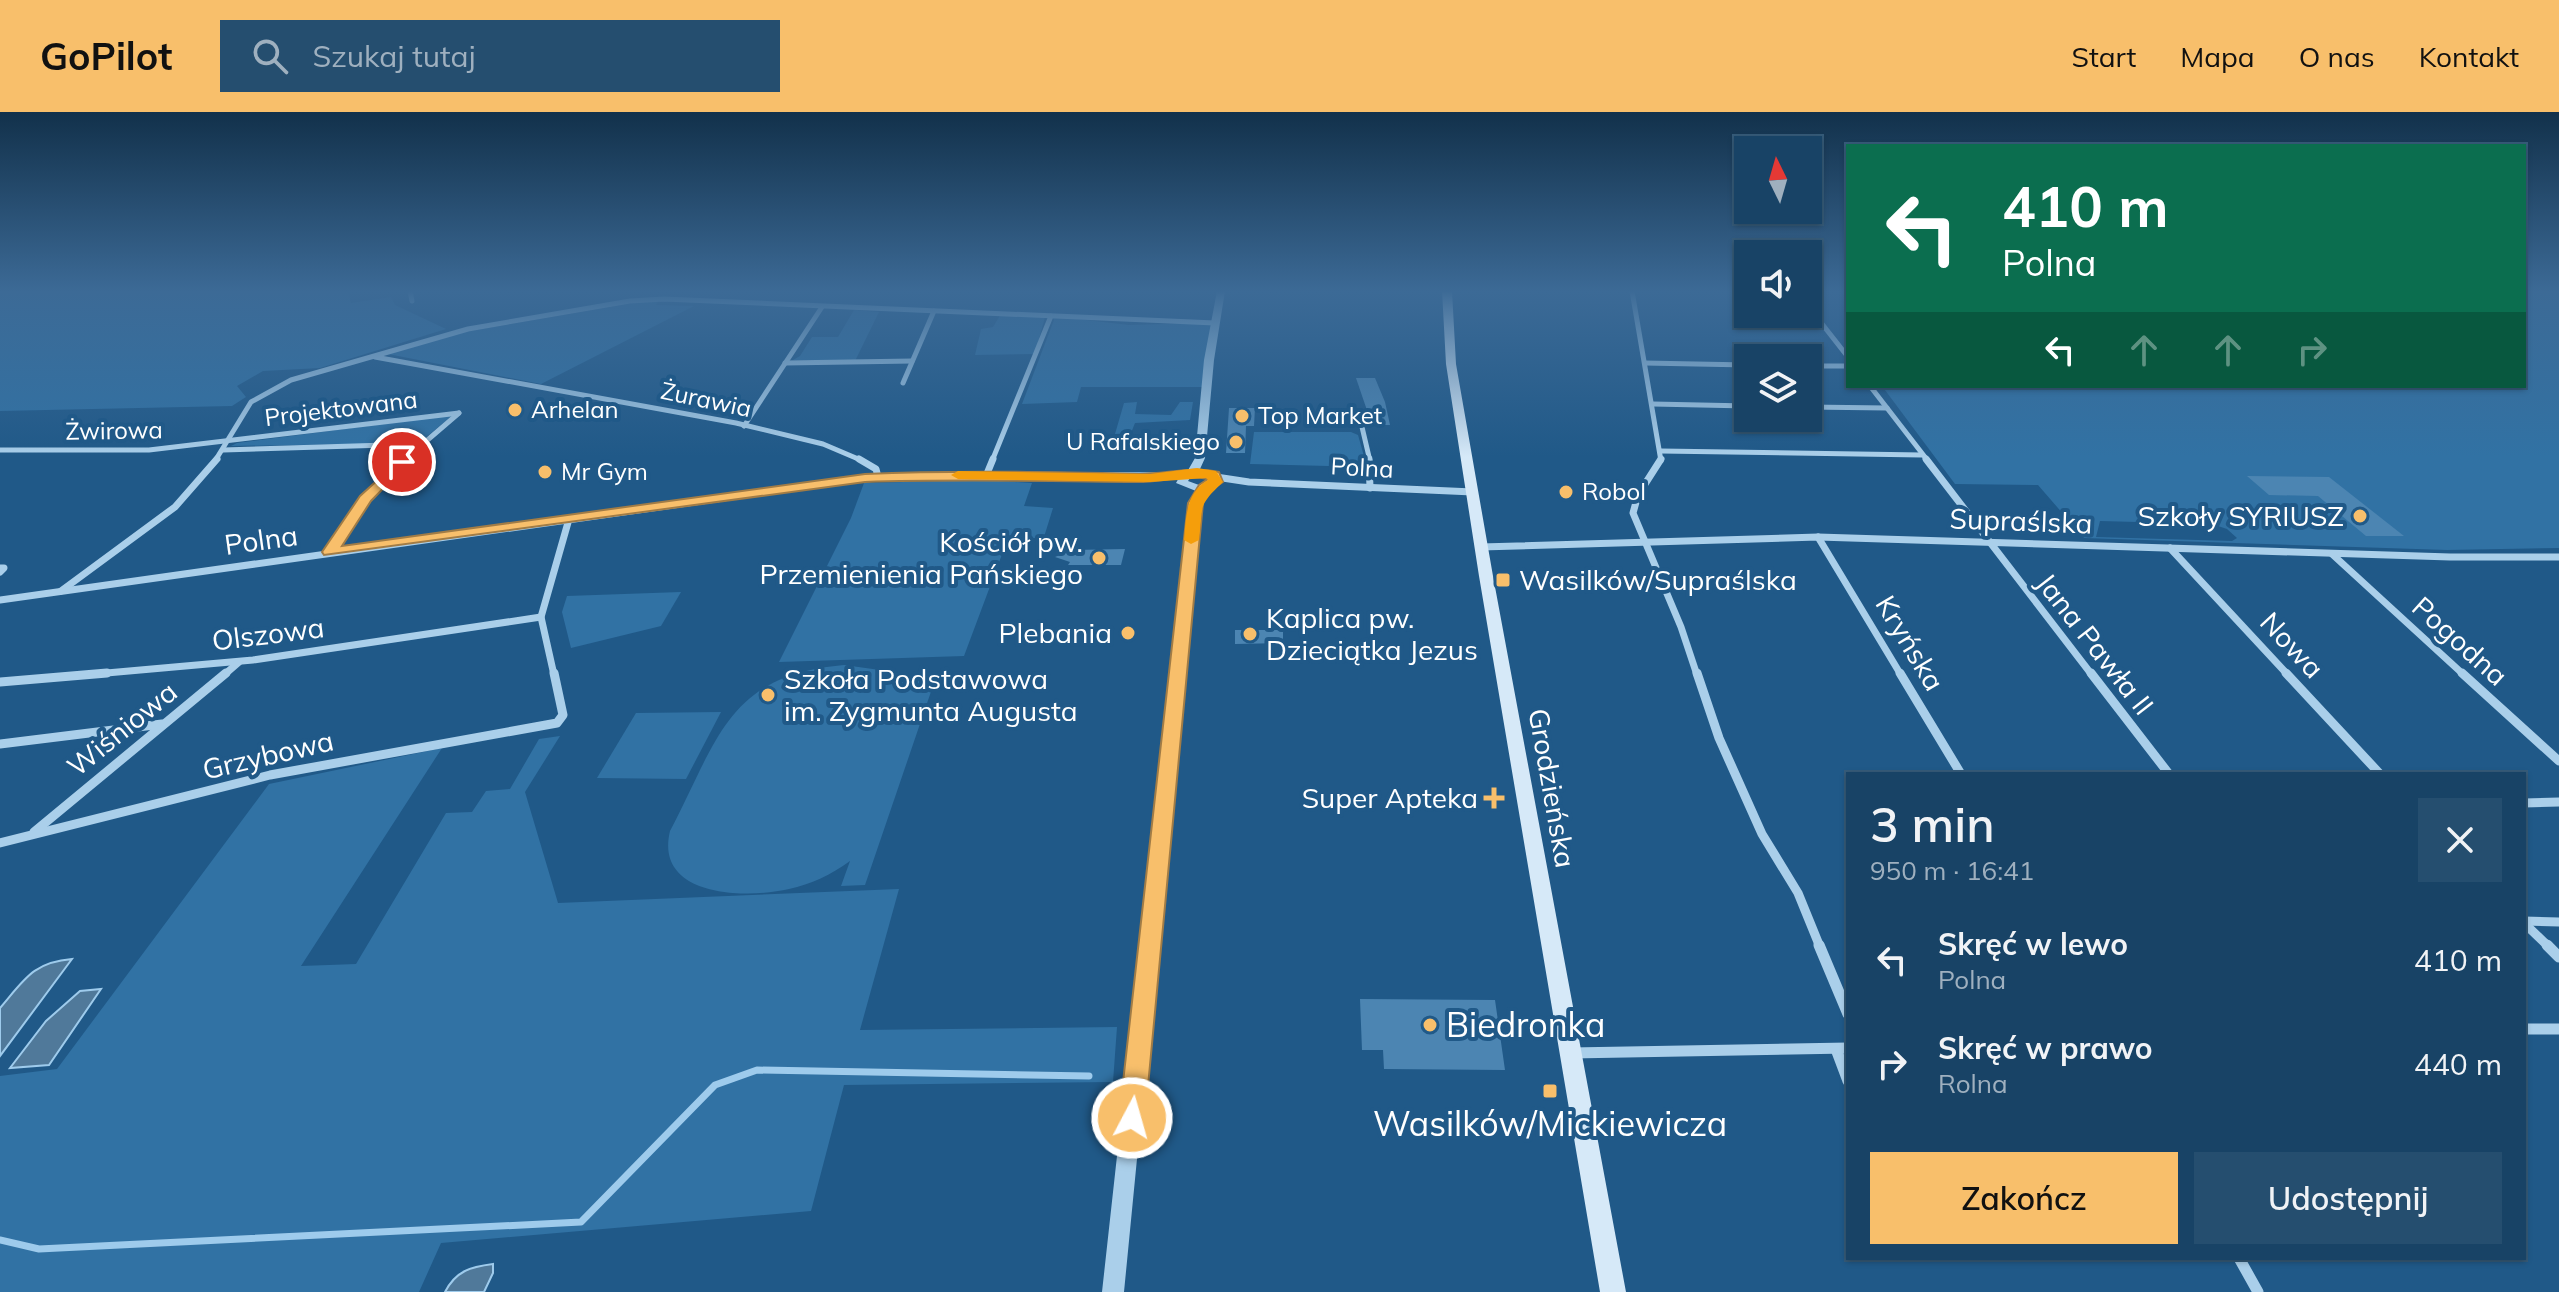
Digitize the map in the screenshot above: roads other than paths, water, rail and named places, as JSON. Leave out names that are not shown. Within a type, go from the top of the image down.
[{"type":"main road","name":"Grodzieńska","points":[[1450,346],[1481,547],[1613,1292]]},
{"type":"street","points":[[61,591],[175,507],[197,485],[223,450],[251,402],[272,388],[410,346]]},
{"type":"street","points":[[744,426],[796,346]]},
{"type":"street","points":[[903,383],[919,346]]},
{"type":"street","points":[[986,476],[1039,346]]},
{"type":"street","points":[[1113,1292],[1211,346]]},
{"type":"street","points":[[1642,346],[1661,461],[1638,495],[1633,513],[1642,541],[1681,627],[1705,702],[1741,787],[1762,834],[1798,893],[1846,1009]]},
{"type":"street","name":"Żurawia","points":[[373,357],[744,426],[839,451],[871,465],[878,477]]},
{"type":"street","points":[[785,363],[912,361]]},
{"type":"street","points":[[1645,363],[1734,365]]},
{"type":"street","points":[[1822,366],[1846,366]]},
{"type":"street","name":"Jana Pawła II","points":[[1872,388],[2167,772]]},
{"type":"street","points":[[1653,404],[1734,406]]},
{"type":"street","points":[[1822,407],[1887,408]]},
{"type":"street","name":"Projektowana","points":[[228,441],[459,413],[420,444]]},
{"type":"street","points":[[1362,427],[1371,467],[1370,488]]},
{"type":"street","name":"Żwirowa","points":[[0,450],[149,450],[228,441]]},
{"type":"street","points":[[223,450],[420,444]]},
{"type":"street","points":[[330,552],[365,499],[420,444]]},
{"type":"street","points":[[1661,451],[1922,455]]},
{"type":"street","name":"Polna","points":[[0,600],[878,477],[1150,478],[1198,483],[1249,482],[1473,492]]},
{"type":"street","points":[[541,617],[569,519]]},
{"type":"street","name":"Supraślska","points":[[1481,547],[1818,537],[2559,557]]},
{"type":"street","name":"Kryńska","points":[[1818,537],[1960,772]]},
{"type":"street","name":"Nowa","points":[[2170,548],[2378,772]]},
{"type":"street","name":"Pogodna","points":[[2332,553],[2559,761]]},
{"type":"street","name":"Olszowa","points":[[0,682],[240,661],[541,617]]},
{"type":"street","name":"Grzybowa","points":[[0,843],[286,772],[394,750],[548,727],[557,723],[563,715],[541,617]]},
{"type":"street","name":"Wiśniowa","points":[[33,833],[240,661]]},
{"type":"street","points":[[0,744],[163,724]]},
{"type":"street","points":[[2526,803],[2559,802]]},
{"type":"street","points":[[2526,922],[2559,922]]},
{"type":"street","points":[[2526,924],[2559,957]]},
{"type":"street","points":[[2526,1029],[2559,1029]]},
{"type":"street","points":[[1570,1053],[1842,1048],[1846,1070]]},
{"type":"street","points":[[2240,1260],[2258,1292]]},
{"type":"waterway","points":[[0,1240],[39,1249],[581,1222],[715,1085],[757,1070],[1089,1076]]},
{"type":"place","name":"Arhelan","points":[[515,410]]},
{"type":"place","name":"Top Market","points":[[1242,416]]},
{"type":"place","name":"U Rafalskiego","points":[[1236,442]]},
{"type":"place","name":"Mr Gym","points":[[545,472]]},
{"type":"place","name":"Robol","points":[[1566,492]]},
{"type":"place","name":"Szkoły SYRIUSZ","points":[[2360,516]]},
{"type":"place","name":"Kościół pw. Przemienienia Pańskiego","points":[[1099,558]]},
{"type":"place","name":"Wasilków/Supraślska","points":[[1503,580]]},
{"type":"place","name":"Plebania","points":[[1128,633]]},
{"type":"place","name":"Kaplica pw. Dzieciątka Jezus","points":[[1250,634]]},
{"type":"place","name":"Szkoła Podstawowa im. Zygmunta Augusta","points":[[768,695]]},
{"type":"place","name":"Super Apteka","points":[[1494,798]]},
{"type":"place","name":"Biedronka","points":[[1430,1025]]},
{"type":"place","name":"Wasilków/Mickiewicza","points":[[1550,1091]]}]
